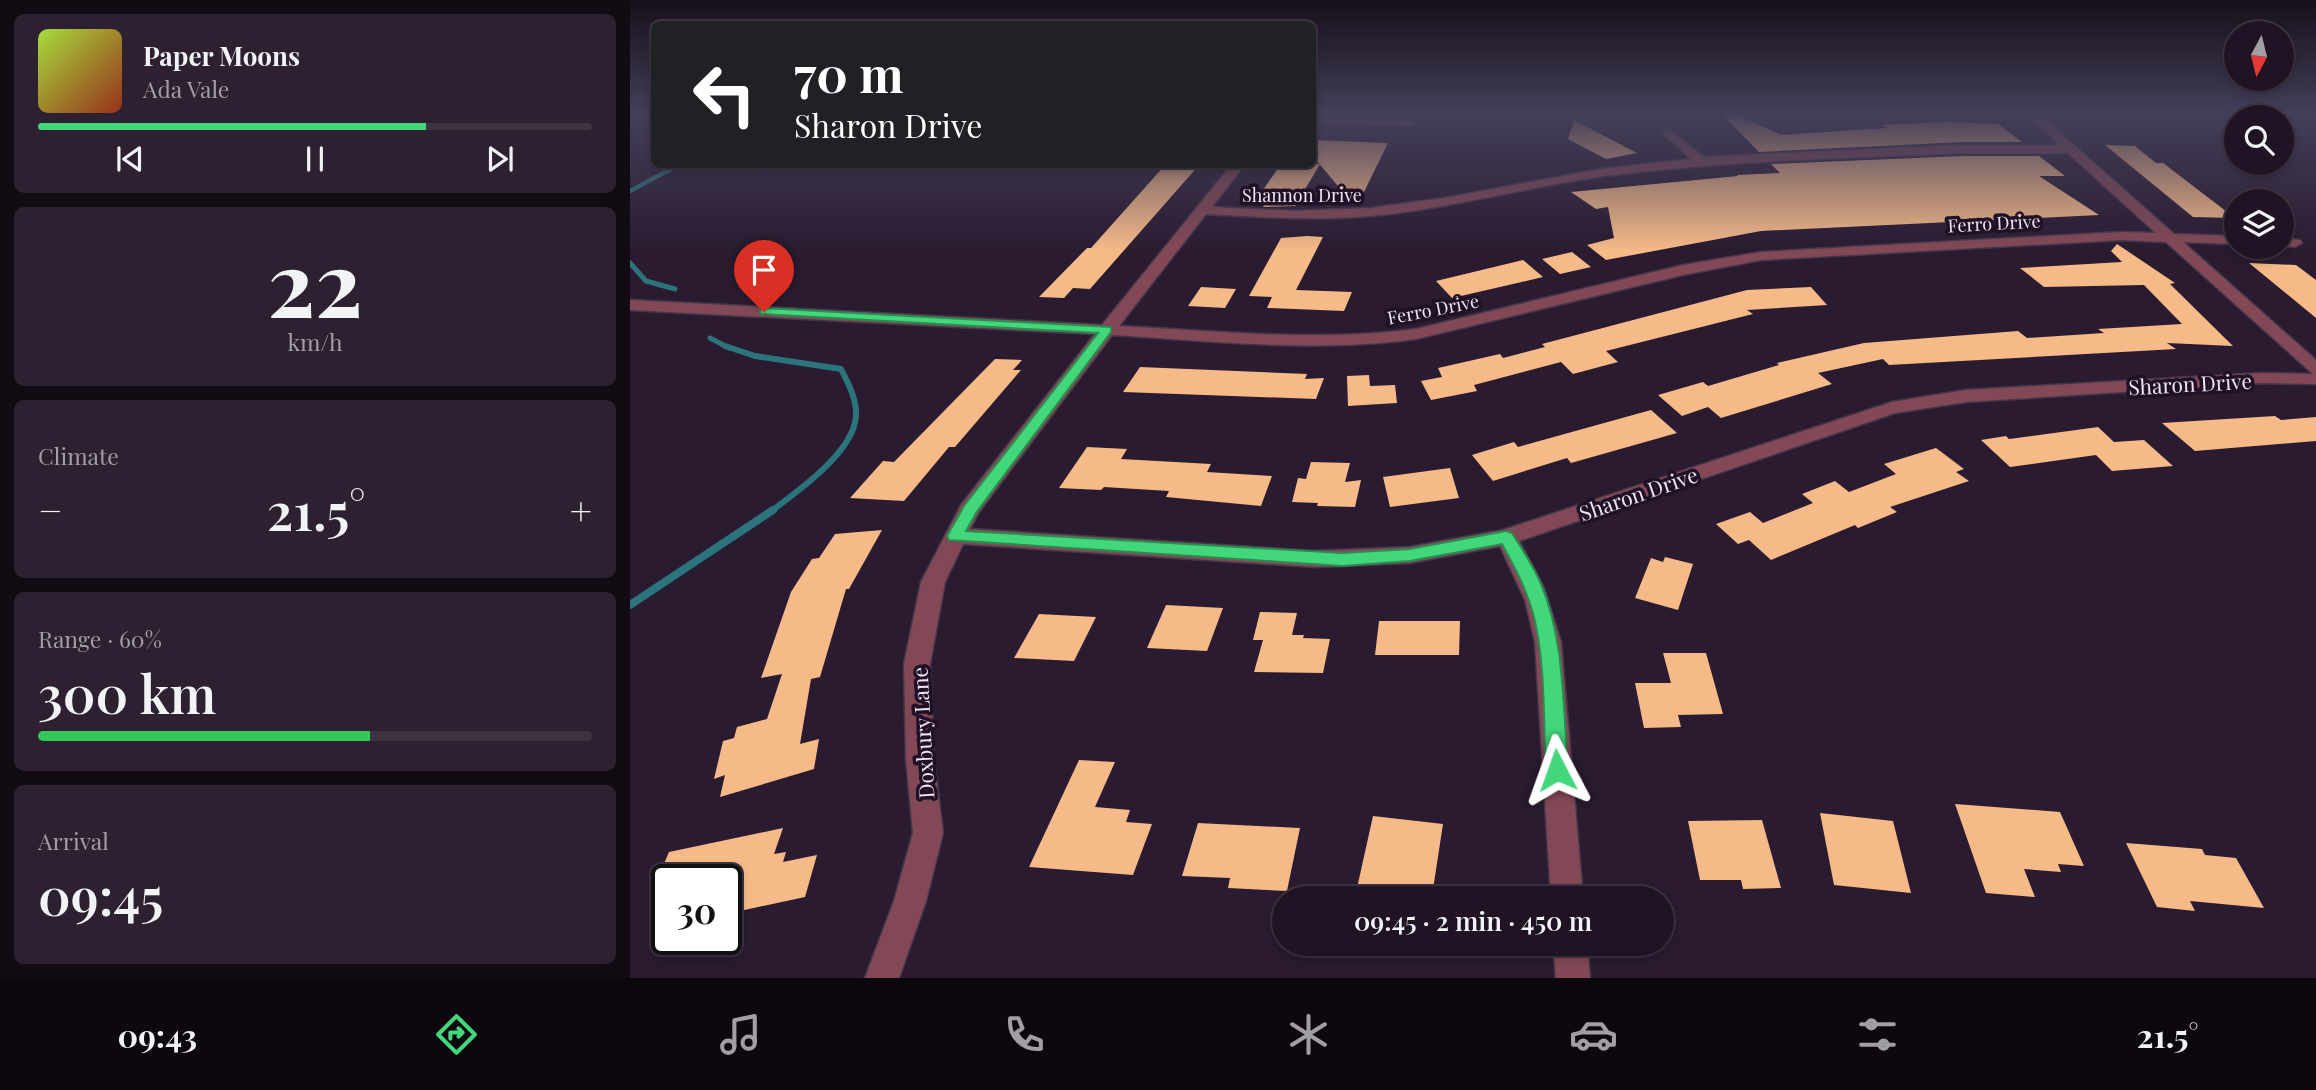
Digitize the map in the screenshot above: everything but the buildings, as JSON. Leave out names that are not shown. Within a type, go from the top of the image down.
[{"type":"street","name":"Shannon Drive","points":[[1202,210],[1295,215],[1370,212],[1444,202],[1601,173],[1731,160]]},
{"type":"street","points":[[2082,160],[2316,369]]},
{"type":"street","name":"Doxbury Lane","points":[[883,978],[910,901],[928,833],[920,759],[917,664],[933,582],[969,510],[1236,168]]},
{"type":"street","name":"Ferro Drive","points":[[630,305],[1297,340],[1372,340],[1453,327],[1684,270],[1761,256],[2121,236],[2224,239]]},
{"type":"street","name":"Sharon Drive","points":[[955,536],[1342,559],[1410,555],[1506,537],[1892,408],[1966,396],[2262,378],[2316,379]]},
{"type":"street","points":[[1506,537],[1532,583],[1548,642],[1566,886]]},
{"type":"street","points":[[1571,956],[1573,978]]},
{"type":"waterway","points":[[630,191],[673,168]]},
{"type":"waterway","points":[[630,263],[646,281],[675,289]]},
{"type":"waterway","points":[[710,338],[726,346]]},
{"type":"waterway","points":[[726,346],[755,356],[841,369],[854,397],[856,416],[846,443],[822,470],[770,512]]},
{"type":"waterway","points":[[630,605],[770,512]]},
{"type":"route","points":[[764,312],[1107,330],[969,510],[955,536],[1314,559],[1410,555],[1506,537],[1532,583],[1542,613],[1548,642],[1557,770]]}]
